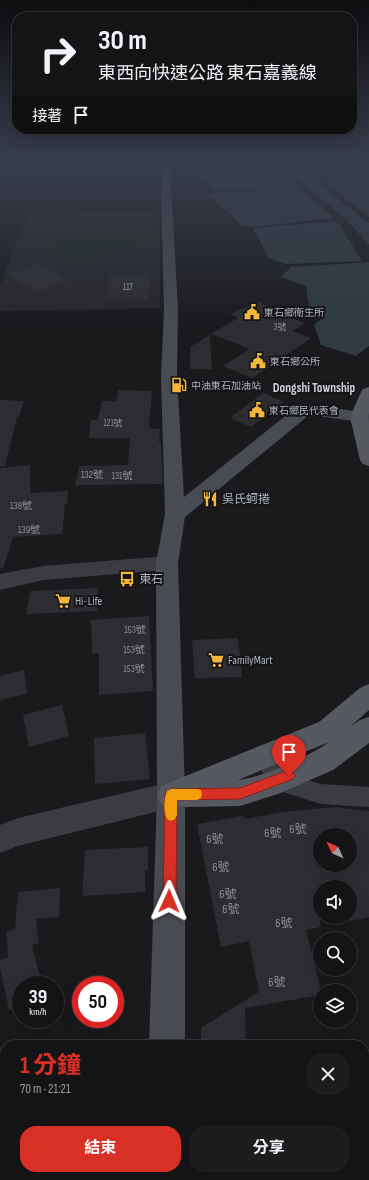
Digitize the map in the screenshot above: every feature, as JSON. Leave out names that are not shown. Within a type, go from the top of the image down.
[{"type":"main road","points":[[167,217],[171,309],[169,377],[175,514],[167,562],[171,795],[167,1040]]},
{"type":"main road","points":[[369,392],[364,418],[369,460]]},
{"type":"main road","points":[[175,514],[305,409],[364,418]]},
{"type":"main road","points":[[171,795],[328,730],[369,695]]},
{"type":"main road","points":[[171,795],[240,793],[278,781],[323,761],[369,728]]},
{"type":"street","points":[[0,582],[43,573],[167,562]]},
{"type":"street","points":[[265,757],[278,781],[321,794],[369,797]]},
{"type":"street","points":[[0,839],[18,832],[171,795]]},
{"type":"shaded area","points":[[27,217],[159,217],[160,308],[0,311],[0,285]]},
{"type":"shaded area","points":[[128,217],[146,217],[135,221],[150,224],[160,229],[162,232],[160,237],[151,242],[104,256],[80,260],[69,260],[60,257],[54,252],[55,245],[40,249],[34,245]]},
{"type":"shaded area","points":[[233,217],[334,218],[254,227],[241,225]]},
{"type":"shaded area","points":[[344,217],[361,217],[369,223],[369,245]]},
{"type":"shaded area","points":[[335,221],[341,227],[362,261],[285,264],[269,258],[253,228]]},
{"type":"shaded area","points":[[369,262],[369,346],[356,356],[321,345],[314,325],[321,319],[310,314],[306,286],[281,277],[291,267]]},
{"type":"building","points":[[40,264],[67,281],[34,292],[8,274]]},
{"type":"building","points":[[110,274],[150,274],[148,299],[106,299]]},
{"type":"building","points":[[259,302],[283,315],[305,323],[293,331],[311,338],[252,378],[223,366],[250,349],[211,334],[238,318],[230,314]]},
{"type":"building","points":[[210,335],[212,369],[190,369],[190,347]]},
{"type":"building","points":[[118,390],[152,391],[149,428],[160,429],[159,442],[161,442],[163,484],[75,485],[79,466],[128,465],[130,438],[89,438],[91,420],[98,420],[102,401],[116,401]]},
{"type":"building","name":"東石鄉民代表會","points":[[263,393],[284,402],[251,427],[230,418]]},
{"type":"building","points":[[0,400],[24,401],[19,417],[17,417],[5,466],[0,466]]},
{"type":"building","points":[[30,465],[30,493],[68,491],[62,534],[13,537],[3,569],[0,568],[0,468]]},
{"type":"building","name":"Hi-Life","points":[[98,588],[97,611],[26,614],[30,591]]},
{"type":"building","points":[[149,616],[153,691],[99,695],[99,653],[92,654],[91,620]]},
{"type":"building","points":[[238,638],[242,677],[195,678],[192,640]]},
{"type":"building","points":[[24,670],[27,694],[0,700],[0,676]]},
{"type":"building","points":[[62,705],[69,736],[29,747],[23,715]]},
{"type":"building","points":[[145,733],[150,779],[95,784],[94,738]]},
{"type":"building","points":[[334,807],[369,811],[369,917],[357,920],[357,880],[313,880],[313,924],[320,924],[320,927],[306,930],[313,958],[313,976],[318,976],[320,984],[313,984],[313,996],[245,1008],[246,1040],[201,1040],[201,1028],[259,992],[249,941],[221,947],[197,824],[243,816],[244,819],[283,812]]},
{"type":"building","points":[[148,847],[148,870],[145,871],[145,892],[82,896],[85,850]]},
{"type":"building","points":[[60,888],[59,917],[36,919],[39,943],[32,945],[40,976],[12,976],[12,1009],[9,1010],[0,968],[0,960],[8,957],[6,932],[15,929],[18,892]]},
{"type":"slow traffic","points":[[171,815],[171,795],[197,794]]},
{"type":"place","name":"東石鄉衛生所","points":[[252,312]]},
{"type":"place","name":"東石鄉公所","points":[[258,361]]},
{"type":"place","name":"中油東石加油站","points":[[179,385]]},
{"type":"place","name":"東石鄉民代表會","points":[[257,410]]},
{"type":"place","name":"吳氏蚵捲","points":[[210,499]]},
{"type":"place","name":"東石","points":[[127,579]]},
{"type":"place","name":"Hi-Life","points":[[63,601]]},
{"type":"place","name":"FamilyMart","points":[[216,660]]},
{"type":"district","name":"Dongshi Township","points":[[314,387]]},
{"type":"route","points":[[169,901],[171,795],[240,793],[289,776]]}]
